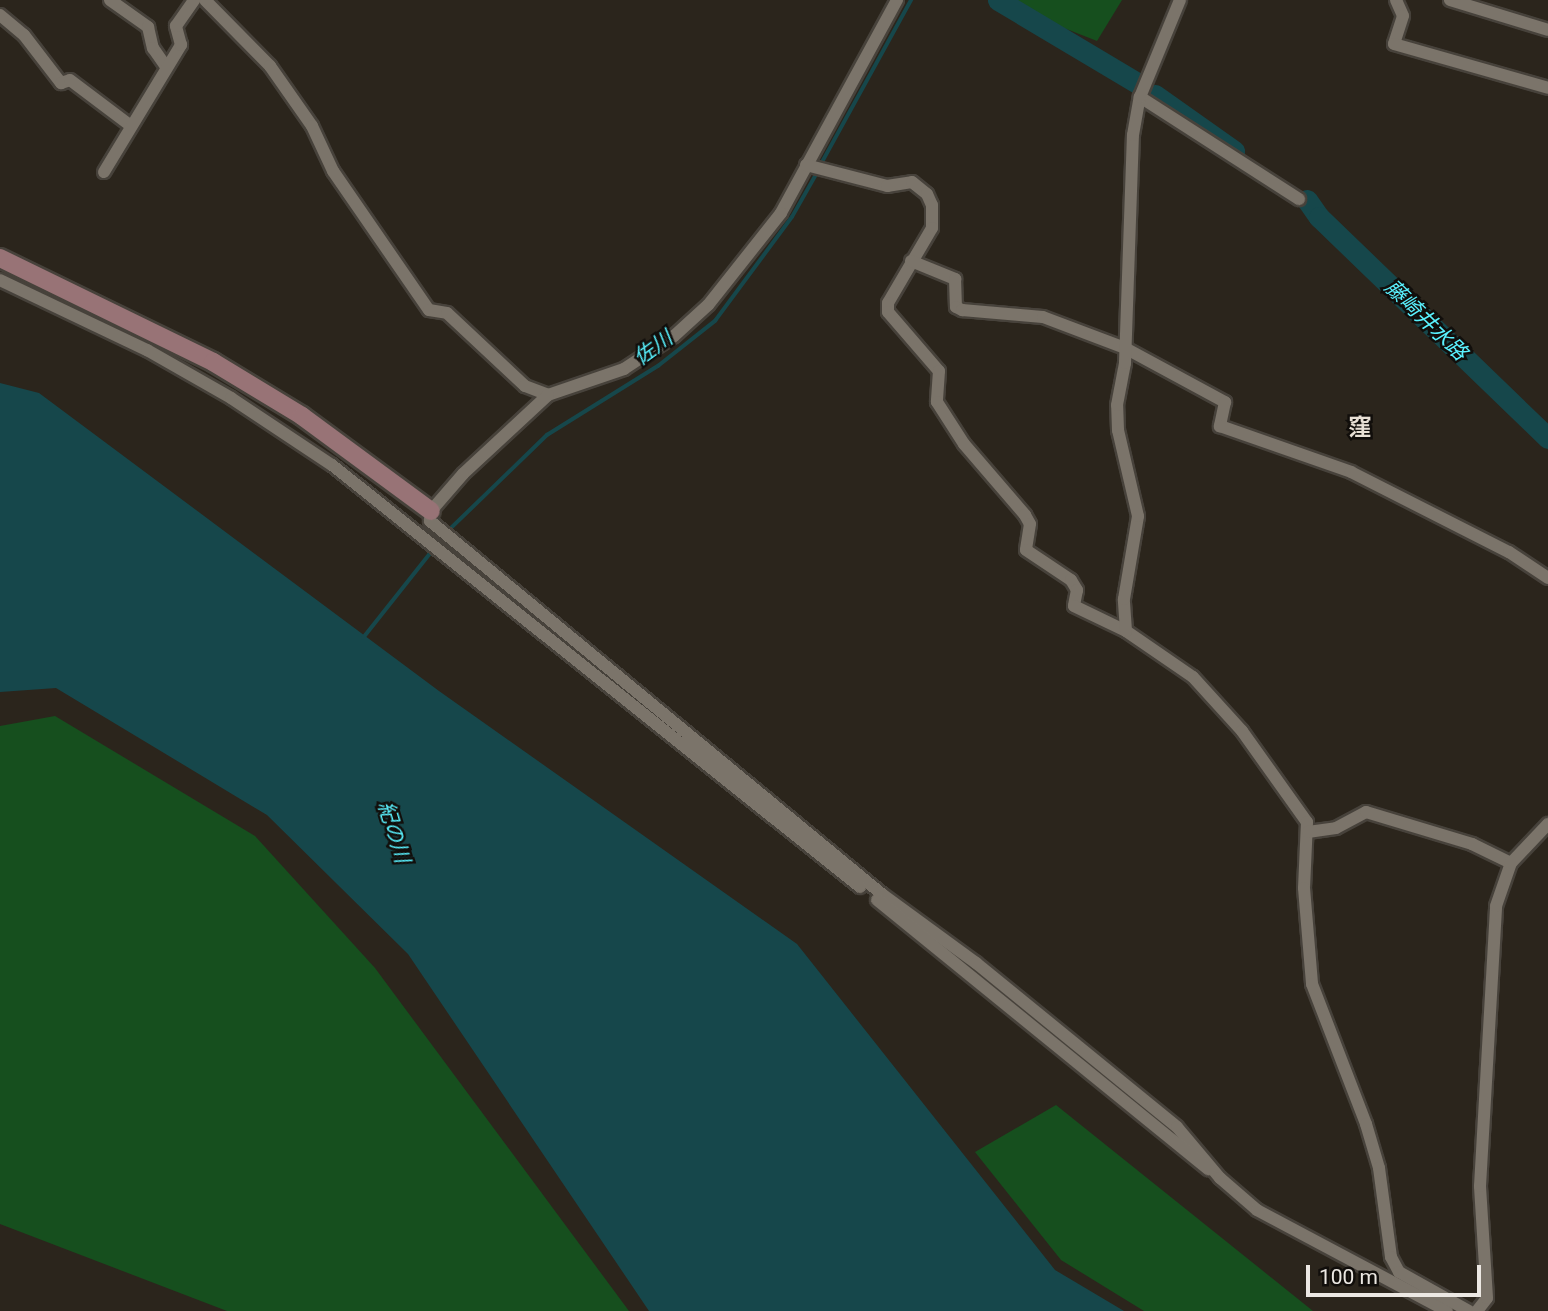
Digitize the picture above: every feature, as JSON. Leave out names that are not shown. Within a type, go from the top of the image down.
[{"type":"street","points":[[110,0],[148,27],[153,48],[165,65]]},
{"type":"street","points":[[104,172],[165,65],[181,45],[176,26],[194,0]]},
{"type":"street","points":[[205,0],[270,66],[312,126],[333,171],[429,310],[447,313],[525,386],[548,396]]},
{"type":"street","points":[[430,526],[463,474],[548,396],[624,369],[674,336],[708,305],[781,213],[897,0]]},
{"type":"street","points":[[1126,631],[1124,598],[1138,516],[1118,430],[1125,348],[1133,135],[1140,97],[1180,0]]},
{"type":"street","points":[[1396,0],[1403,16],[1394,44],[1548,88]]},
{"type":"street","points":[[1450,0],[1548,30]]},
{"type":"street","points":[[0,15],[24,35],[61,83],[70,80],[131,126]]},
{"type":"street","points":[[1140,97],[1299,199]]},
{"type":"street","points":[[808,166],[827,174],[887,186],[918,185],[932,205],[932,228],[911,261],[888,312],[939,371],[937,402],[964,444],[1025,515],[1030,524],[1026,550],[1071,580],[1077,590],[1074,606],[1126,631],[1193,677],[1234,722],[1279,780],[1307,822],[1304,888],[1312,984],[1366,1124],[1379,1168],[1391,1256],[1399,1272],[1469,1311]]},
{"type":"street","points":[[0,258],[213,362],[302,416],[430,526],[449,548],[883,895],[976,963],[1177,1128],[1220,1178],[1257,1210],[1447,1311]]},
{"type":"street","points":[[911,261],[955,279],[956,307],[962,310],[1044,317],[1125,348],[1225,402],[1220,426],[1352,472],[1519,557],[1548,578]]},
{"type":"street","points":[[0,280],[147,350],[231,398],[430,526]]},
{"type":"street","points":[[1308,832],[1336,828],[1366,812],[1472,844],[1511,863]]},
{"type":"street","points":[[1477,1311],[1488,1298],[1480,1186],[1496,906],[1511,863],[1548,824]]},
{"type":"green space","points":[[1012,0],[1122,0],[1097,41],[1036,17]]},
{"type":"green space","points":[[55,716],[255,836],[375,968],[629,1311],[227,1311],[0,1224],[0,726]]},
{"type":"green space","points":[[1056,1105],[1313,1311],[1144,1311],[1061,1260],[975,1152]]},
{"type":"water","name":"紀の川","points":[[0,383],[39,393],[439,691],[797,944],[1055,1270],[1124,1311],[649,1311],[408,954],[267,815],[56,688],[0,692]]},
{"type":"waterway","name":"佐川","points":[[821,164],[911,0]]},
{"type":"waterway","name":"藤崎井水路","points":[[998,0],[1139,84]]},
{"type":"waterway","name":"藤崎井水路","points":[[1155,95],[1234,151]]},
{"type":"waterway","name":"佐川","points":[[448,531],[547,435],[658,366],[715,321],[792,217],[818,171]]},
{"type":"waterway","name":"藤崎井水路","points":[[1307,200],[1319,217],[1548,438]]},
{"type":"waterway","name":"佐川","points":[[363,638],[443,537]]},
{"type":"district","name":"窪","points":[[1360,428]]}]
